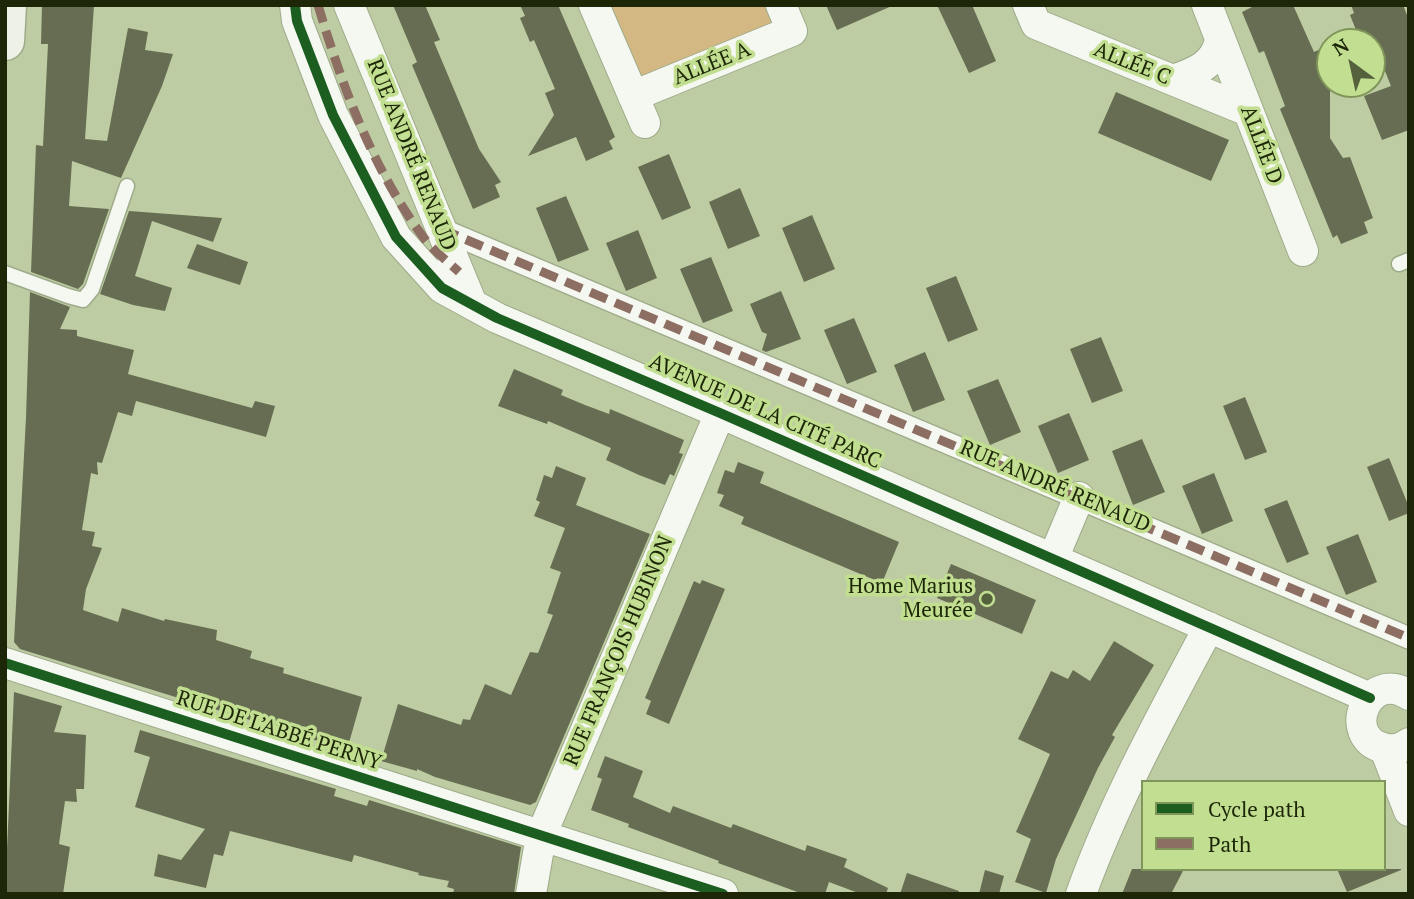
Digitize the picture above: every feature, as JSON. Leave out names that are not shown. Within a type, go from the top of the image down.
[{"type":"main road","points":[[5,41],[7,5]]},
{"type":"street","name":"AVENUE DE LA CITÉ PARC","points":[[295,5],[297,21],[333,115],[396,237],[442,288],[497,318],[1370,698]]},
{"type":"street","name":"RUE ANDRÉ RENAUD","points":[[349,5],[472,304]]},
{"type":"street","name":"ALLÉE A","points":[[594,5],[639,110],[786,18]]},
{"type":"street","name":"ALLÉE C","points":[[1028,5],[1036,24],[1248,111]]},
{"type":"street","name":"ALLÉE D","points":[[1207,5],[1303,251]]},
{"type":"street","points":[[1173,80],[1195,72],[1210,62],[1217,53],[1220,40]]},
{"type":"street","name":"AVENUE DE LA CITÉ PARC","points":[[441,229],[701,338]]},
{"type":"street","name":"RUE ANDRÉ RENAUD","points":[[701,338],[1409,638]]},
{"type":"street","name":"RUE FRANÇOIS HUBINON","points":[[531,894],[541,836],[720,413]]},
{"type":"street","points":[[1053,559],[1079,497]]},
{"type":"street","points":[[1081,894],[1138,757],[1209,627]]},
{"type":"street","name":"RUE DE L’ABBÉ PERNY","points":[[5,663],[723,894]]},
{"type":"street","points":[[1409,695],[1395,689],[1386,689],[1370,698],[1361,714],[1364,732],[1376,746],[1397,746],[1409,811]]},
{"type":"lane","points":[[5,273],[83,300],[92,289],[127,186]]},
{"type":"shaded area","points":[[611,5],[772,5],[779,20],[645,91]]},
{"type":"building","points":[[42,5],[94,5],[85,139],[107,141],[128,28],[148,32],[145,50],[173,54],[162,86],[121,178],[72,161],[69,206],[109,209],[83,284],[78,289],[31,272],[36,145],[43,146],[48,44],[41,44]]},
{"type":"building","points":[[393,5],[425,5],[440,40],[434,42],[479,149],[501,182],[495,185],[500,197],[473,209],[412,65],[417,62]]},
{"type":"building","points":[[520,5],[558,5],[615,137],[609,141],[613,149],[586,161],[576,137],[528,156],[554,115],[545,93],[555,89],[534,40],[530,42],[520,18],[525,16]]},
{"type":"building","points":[[826,5],[894,5],[837,30]]},
{"type":"building","points":[[937,5],[972,5],[996,61],[969,73]]},
{"type":"building","points":[[1256,5],[1293,5],[1314,52],[1316,51],[1316,98],[1330,98],[1330,138],[1343,158],[1350,157],[1373,218],[1364,222],[1368,233],[1341,244],[1337,235],[1333,238],[1280,109],[1285,106],[1264,51],[1259,53],[1242,12]]},
{"type":"building","points":[[1351,5],[1403,5],[1409,20],[1409,130],[1382,140],[1365,98],[1386,98],[1386,88],[1391,86],[1386,74],[1386,28],[1355,28],[1350,15],[1354,13]]},
{"type":"building","points":[[1116,92],[1229,140],[1211,181],[1098,133]]},
{"type":"building","points":[[669,154],[691,208],[662,220],[638,167]]},
{"type":"building","points":[[740,188],[760,236],[728,249],[709,202]]},
{"type":"building","points":[[566,196],[589,250],[558,262],[536,208]]},
{"type":"building","points":[[129,211],[222,218],[213,242],[152,221],[135,276],[172,288],[165,311],[133,305],[100,294]]},
{"type":"building","points":[[812,215],[835,269],[804,282],[782,228]]},
{"type":"building","points":[[638,230],[657,278],[626,291],[606,243]]},
{"type":"building","points":[[197,244],[248,262],[240,285],[187,268]]},
{"type":"building","points":[[711,257],[733,311],[703,323],[680,269]]},
{"type":"building","points":[[956,276],[978,330],[948,342],[926,288]]},
{"type":"building","points":[[781,291],[801,339],[766,352],[762,350],[767,334],[762,332],[750,304]]},
{"type":"building","points":[[30,292],[70,307],[60,329],[77,330],[77,336],[134,350],[128,374],[252,408],[255,401],[275,406],[266,437],[136,401],[132,416],[118,412],[102,463],[97,462],[98,475],[91,473],[82,530],[95,532],[92,546],[102,548],[86,589],[83,610],[118,622],[122,608],[164,621],[165,619],[217,630],[216,640],[252,651],[250,658],[284,668],[283,673],[362,697],[347,750],[20,649],[14,642]]},
{"type":"building","points":[[854,318],[877,372],[847,384],[824,330]]},
{"type":"building","points":[[1101,337],[1123,391],[1092,403],[1070,349]]},
{"type":"building","points":[[925,352],[945,400],[913,412],[894,365]]},
{"type":"building","points":[[514,369],[563,390],[561,395],[609,414],[610,409],[684,440],[679,453],[683,454],[674,476],[670,474],[665,485],[639,475],[606,460],[611,448],[548,421],[547,424],[498,406]]},
{"type":"building","points":[[998,379],[1021,432],[990,445],[967,391]]},
{"type":"building","points":[[1245,397],[1267,452],[1245,460],[1223,406]]},
{"type":"building","points":[[1069,413],[1089,460],[1058,473],[1038,426]]},
{"type":"building","points":[[1142,439],[1165,492],[1133,505],[1112,451]]},
{"type":"building","points":[[1389,458],[1409,513],[1389,521],[1367,467]]},
{"type":"building","points":[[738,462],[764,472],[760,483],[899,542],[882,583],[741,524],[744,517],[719,506],[724,495],[717,493],[725,470],[734,473]]},
{"type":"building","points":[[556,466],[586,478],[576,505],[650,534],[536,802],[530,805],[435,777],[417,769],[381,761],[398,704],[461,725],[463,719],[470,720],[485,684],[511,695],[530,652],[538,653],[553,615],[547,613],[561,572],[550,568],[565,528],[534,516],[540,502],[536,500],[544,475],[552,478]]},
{"type":"building","points":[[1214,473],[1233,521],[1202,534],[1182,486]]},
{"type":"building","points":[[1287,500],[1309,554],[1287,563],[1264,509]]},
{"type":"building","points":[[1358,534],[1377,582],[1346,595],[1326,547]]},
{"type":"building","name":"Home Marius Meurée","points":[[951,564],[1036,600],[1022,634],[937,598]]},
{"type":"building","points":[[702,580],[725,589],[669,724],[646,714],[651,701],[645,698],[694,581],[700,584]]},
{"type":"building","points":[[1114,641],[1154,665],[1112,735],[1115,737],[1056,859],[1046,893],[1015,882],[1031,839],[1016,832],[1050,754],[1018,739],[1051,671],[1068,679],[1073,670],[1090,681]]},
{"type":"building","points":[[14,692],[62,706],[54,732],[86,735],[84,789],[76,789],[77,802],[65,801],[59,844],[70,847],[63,894],[5,894]]},
{"type":"building","points":[[140,730],[336,789],[334,796],[367,806],[369,800],[521,847],[514,894],[453,894],[454,889],[447,887],[449,881],[418,875],[419,873],[354,855],[352,862],[230,831],[223,856],[214,854],[206,888],[154,876],[158,854],[181,860],[205,829],[135,807],[150,757],[134,752]]},
{"type":"building","points":[[605,756],[643,771],[633,797],[670,813],[673,806],[731,828],[733,824],[805,851],[807,845],[847,859],[844,867],[888,888],[886,894],[861,894],[829,882],[825,894],[803,894],[718,863],[719,861],[591,810],[602,779],[597,777]]},
{"type":"building","points":[[1132,869],[1183,871],[1171,894],[1122,894]]},
{"type":"building","points":[[1401,869],[1401,870],[1347,892],[1338,871]]},
{"type":"building","points":[[985,870],[1004,876],[999,894],[979,894]]},
{"type":"building","points":[[907,873],[959,891],[958,894],[900,894]]},
{"type":"marked path","points":[[318,5],[349,96],[374,156],[424,238],[459,272]]},
{"type":"marked path","points":[[441,229],[1409,638]]},
{"type":"cycle path","points":[[295,5],[297,21],[333,115],[396,237],[442,288],[497,318],[1370,698]]},
{"type":"cycle path","points":[[5,663],[723,894]]},
{"type":"place","name":"Home Marius Meurée","points":[[987,599]]}]
